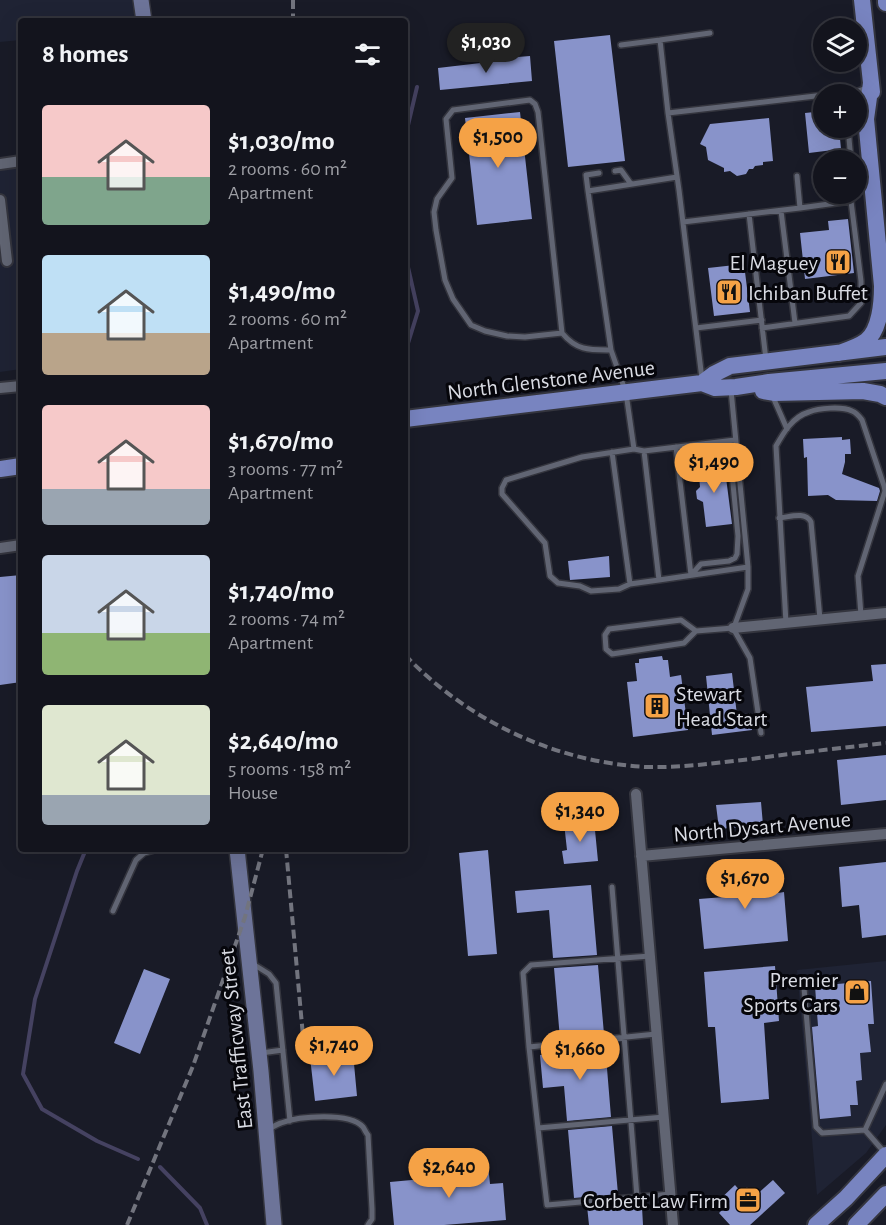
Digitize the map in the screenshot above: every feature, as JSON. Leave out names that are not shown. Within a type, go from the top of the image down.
[{"type":"main road","points":[[141,0],[144,18]]},
{"type":"main road","points":[[862,0],[886,226]]},
{"type":"main road","points":[[838,353],[858,346],[869,339],[881,308],[882,286],[866,127],[871,83]]},
{"type":"main road","name":"North Glenstone Avenue","points":[[702,383],[730,366],[886,347]]},
{"type":"main road","points":[[769,388],[886,371]]},
{"type":"main road","name":"North Glenstone Avenue","points":[[408,419],[702,383],[715,388],[769,388]]},
{"type":"main road","points":[[769,388],[863,391],[886,397]]},
{"type":"main road","points":[[0,469],[18,466]]},
{"type":"main road","name":"East Trafficway Street","points":[[237,852],[259,1053],[274,1225]]},
{"type":"main road","points":[[816,1225],[846,1198],[886,1155]]},
{"type":"main road","points":[[856,1225],[886,1194]]},
{"type":"street","points":[[0,164],[18,161]]},
{"type":"street","points":[[0,200],[8,261]]},
{"type":"street","points":[[0,388],[18,386]]},
{"type":"street","points":[[0,548],[18,545]]},
{"type":"street","points":[[733,628],[886,613]]},
{"type":"street","points":[[636,794],[673,1225]]},
{"type":"street","name":"North Dysart Avenue","points":[[641,856],[886,834]]},
{"type":"lane","points":[[621,45],[710,33]]},
{"type":"lane","points":[[660,40],[702,383]]},
{"type":"lane","points":[[867,87],[871,83]]},
{"type":"lane","points":[[668,113],[813,96]]},
{"type":"lane","points":[[562,333],[525,337],[485,331],[471,325],[453,299],[444,280],[434,212],[437,199],[452,178],[446,119],[453,110],[530,100],[535,104],[543,150],[562,333],[579,348],[611,350]]},
{"type":"lane","points":[[615,171],[621,170],[631,184]]},
{"type":"lane","points":[[599,173],[586,175],[588,191],[611,350],[626,393],[634,449]]},
{"type":"lane","points":[[797,176],[800,208]]},
{"type":"lane","points":[[588,191],[677,177]]},
{"type":"lane","points":[[683,222],[829,204]]},
{"type":"lane","points":[[762,328],[849,316],[861,303],[861,281],[851,204]]},
{"type":"lane","points":[[781,211],[795,323]]},
{"type":"lane","points":[[749,214],[766,362]]},
{"type":"lane","points":[[696,328],[762,320]]},
{"type":"lane","points":[[733,387],[735,440],[748,567],[748,590],[733,628]]},
{"type":"lane","points":[[769,388],[787,429]]},
{"type":"lane","points":[[786,623],[776,446],[787,429],[802,415],[836,408],[852,411],[862,420],[885,491],[858,576],[861,615]]},
{"type":"lane","points":[[735,440],[644,451],[634,449],[582,457],[506,480],[502,494],[545,543],[550,576],[558,583],[580,586],[591,591],[619,589],[630,584],[748,567]]},
{"type":"lane","points":[[676,447],[691,575]]},
{"type":"lane","points":[[644,451],[659,580]]},
{"type":"lane","points":[[612,452],[630,584]]},
{"type":"lane","points":[[691,575],[701,564],[729,561],[737,554],[738,536],[731,463],[737,454]]},
{"type":"lane","points":[[779,518],[805,516],[811,522],[820,619]]},
{"type":"lane","points":[[696,631],[681,620],[609,629],[605,635],[606,649],[612,654],[684,643],[696,631],[733,628]]},
{"type":"lane","points":[[733,628],[750,658],[760,733]]},
{"type":"lane","points":[[113,911],[136,860],[148,852]]},
{"type":"lane","points":[[612,887],[637,1197]]},
{"type":"lane","points":[[650,956],[531,965],[523,973],[529,1047],[547,1205],[670,1194]]},
{"type":"lane","points":[[250,962],[265,971],[276,983],[290,1121]]},
{"type":"lane","points":[[804,988],[816,1127],[822,1133],[865,1130]]},
{"type":"lane","points":[[529,1047],[657,1034]]},
{"type":"lane","points":[[259,1053],[283,1050]]},
{"type":"lane","points":[[865,1130],[886,1084]]},
{"type":"lane","points":[[538,1128],[664,1117]]},
{"type":"lane","points":[[266,1130],[283,1122],[310,1118],[341,1118],[362,1126],[368,1135],[372,1220],[368,1225]]},
{"type":"lane","points":[[865,1130],[886,1155]]},
{"type":"shaded area","points":[[0,0],[133,0],[135,18],[18,18],[18,40],[0,42]]},
{"type":"shaded area","points":[[18,168],[18,369],[0,372],[0,170]]},
{"type":"shaded area","points":[[886,961],[886,1125],[866,1153],[817,1195],[797,970]]},
{"type":"building","points":[[610,35],[625,161],[568,167],[554,41]]},
{"type":"building","points":[[530,56],[532,81],[440,90],[438,68]]},
{"type":"building","points":[[520,112],[532,219],[477,225],[465,118]]},
{"type":"building","points":[[813,112],[813,138],[840,138],[841,149],[813,150],[813,152],[809,153],[805,113]]},
{"type":"building","points":[[769,118],[773,161],[763,162],[763,165],[755,166],[746,174],[737,176],[730,171],[724,172],[724,168],[708,160],[706,147],[700,144],[710,124]]},
{"type":"building","points":[[848,219],[854,273],[805,279],[800,233],[829,230],[828,221]]},
{"type":"building","points":[[744,264],[750,312],[714,316],[708,268]]},
{"type":"building","points":[[842,437],[842,440],[850,439],[851,454],[845,454],[842,474],[879,488],[877,501],[836,500],[828,495],[808,496],[807,457],[804,458],[803,439]]},
{"type":"building","points":[[724,462],[732,524],[706,527],[703,502],[697,499],[696,491],[700,487],[698,465]]},
{"type":"building","points":[[609,556],[610,577],[570,580],[568,561]]},
{"type":"building","points":[[18,575],[18,682],[0,685],[0,577]]},
{"type":"building","name":"Stewart Head Start","points":[[662,656],[663,660],[668,660],[670,677],[681,675],[688,730],[633,737],[627,682],[637,681],[635,663],[639,663],[639,659]]},
{"type":"building","points":[[886,664],[886,726],[811,732],[806,687],[873,681],[871,665]]},
{"type":"building","points":[[732,673],[737,715],[750,713],[752,730],[712,735],[706,676]]},
{"type":"building","points":[[886,755],[886,800],[841,805],[837,760]]},
{"type":"building","points":[[761,802],[763,825],[719,829],[716,805]]},
{"type":"building","points":[[594,820],[598,861],[564,864],[562,851],[567,850],[564,823]]},
{"type":"building","points":[[488,850],[497,954],[468,956],[459,853]]},
{"type":"building","points":[[886,862],[886,935],[862,938],[859,905],[842,907],[839,867]]},
{"type":"building","points":[[776,866],[778,893],[784,892],[788,941],[704,949],[699,899],[724,897],[721,871]]},
{"type":"building","points":[[591,885],[597,955],[553,958],[549,910],[517,913],[515,891]]},
{"type":"building","points":[[598,965],[604,1034],[560,1039],[554,968]]},
{"type":"building","points":[[775,966],[779,1021],[764,1023],[769,1099],[721,1103],[715,1027],[708,1027],[704,972]]},
{"type":"building","points":[[144,969],[170,979],[140,1054],[114,1043]]},
{"type":"building","points":[[871,981],[874,1024],[868,1024],[871,1052],[860,1053],[862,1080],[856,1081],[858,1105],[850,1105],[851,1116],[820,1119],[812,1027],[818,1026],[815,986]]},
{"type":"building","points":[[605,1044],[611,1117],[567,1121],[564,1086],[543,1088],[540,1055],[561,1053],[561,1049]]},
{"type":"building","points":[[353,1053],[357,1096],[315,1101],[310,1057]]},
{"type":"building","points":[[612,1126],[618,1194],[574,1198],[568,1130]]},
{"type":"building","points":[[488,1165],[490,1184],[503,1183],[506,1220],[444,1225],[394,1225],[390,1182],[455,1176],[454,1168]]},
{"type":"building","name":"Corbett Law Firm","points":[[773,1180],[785,1193],[750,1225],[730,1225],[719,1213],[722,1210],[716,1203],[735,1185],[741,1192],[747,1187],[755,1196]]},
{"type":"building","points":[[618,1204],[619,1209],[642,1207],[643,1225],[589,1225],[587,1206]]},
{"type":"waterway","points":[[408,125],[417,87]]},
{"type":"waterway","points":[[408,267],[418,311],[408,343]]},
{"type":"waterway","points":[[85,852],[35,999],[23,1074],[42,1109],[97,1141],[138,1159]]},
{"type":"waterway","points":[[160,1167],[200,1208],[207,1225]]},
{"type":"railway","points":[[293,0],[293,18]]},
{"type":"railway","points":[[408,658],[456,700],[515,734],[579,757],[612,763],[646,767],[685,766],[886,743]]},
{"type":"railway","points":[[127,1225],[193,1066],[245,917],[262,852]]},
{"type":"railway","points":[[286,852],[305,1058]]},
{"type":"place","name":"El Maguey","points":[[838,262]]},
{"type":"place","name":"Ichiban Buffet","points":[[729,292]]},
{"type":"place","name":"Stewart Head Start","points":[[657,706]]},
{"type":"place","name":"Premier Sports Cars","points":[[857,992]]},
{"type":"place","name":"Corbett Law Firm","points":[[748,1200]]}]
